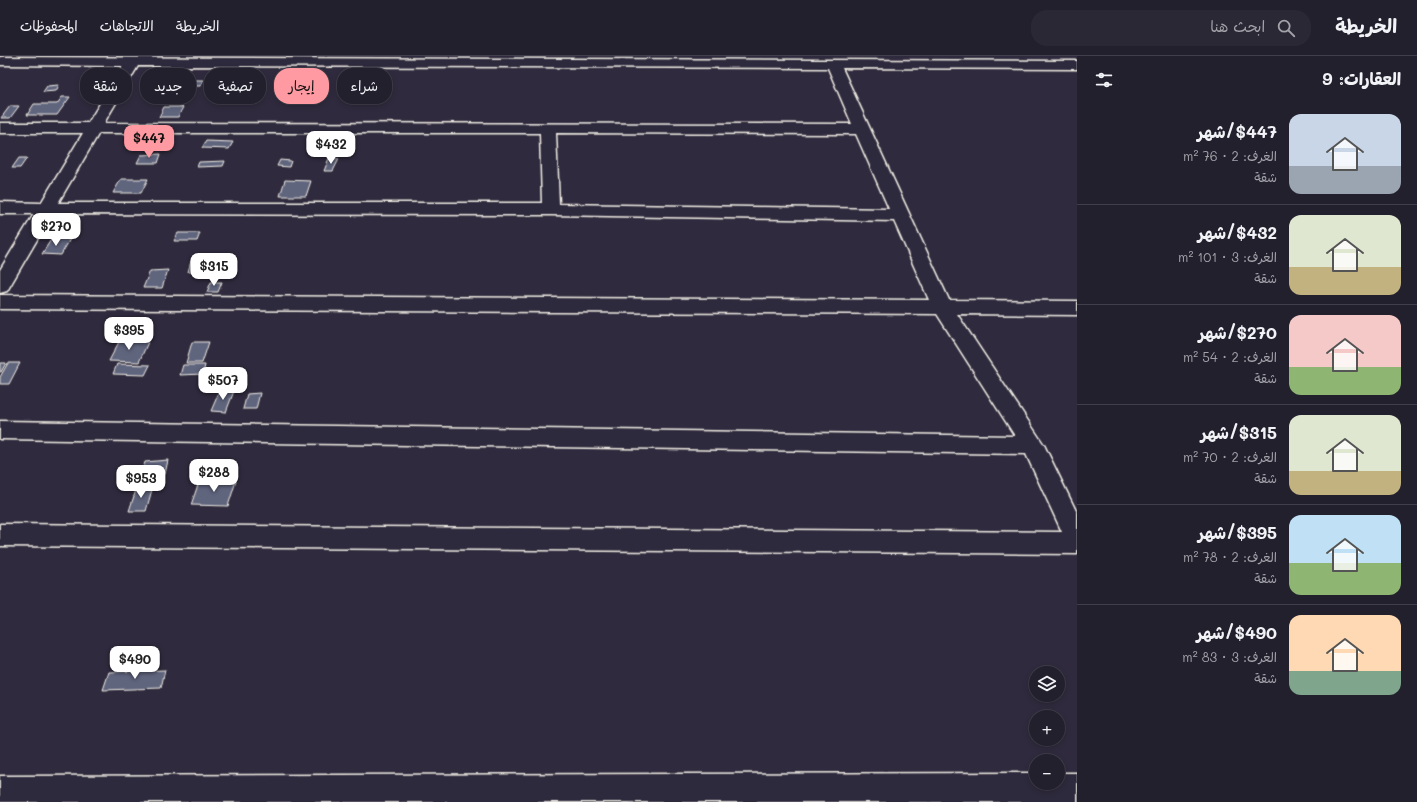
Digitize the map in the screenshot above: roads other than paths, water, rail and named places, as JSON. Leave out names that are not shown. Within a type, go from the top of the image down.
[{"type":"street","points":[[0,61],[132,63],[833,64],[1059,60],[1077,65]]},
{"type":"street","points":[[0,286],[132,63]]},
{"type":"street","points":[[833,64],[942,307],[1033,445],[1077,539]]},
{"type":"street","points":[[0,128],[862,129]]},
{"type":"street","points":[[548,129],[551,209]]},
{"type":"street","points":[[0,208],[551,209],[901,215]]},
{"type":"street","points":[[0,302],[1077,308]]},
{"type":"street","points":[[0,430],[1033,445]]},
{"type":"street","points":[[0,535],[1077,543]]},
{"type":"street","points":[[0,791],[1077,788]]}]
